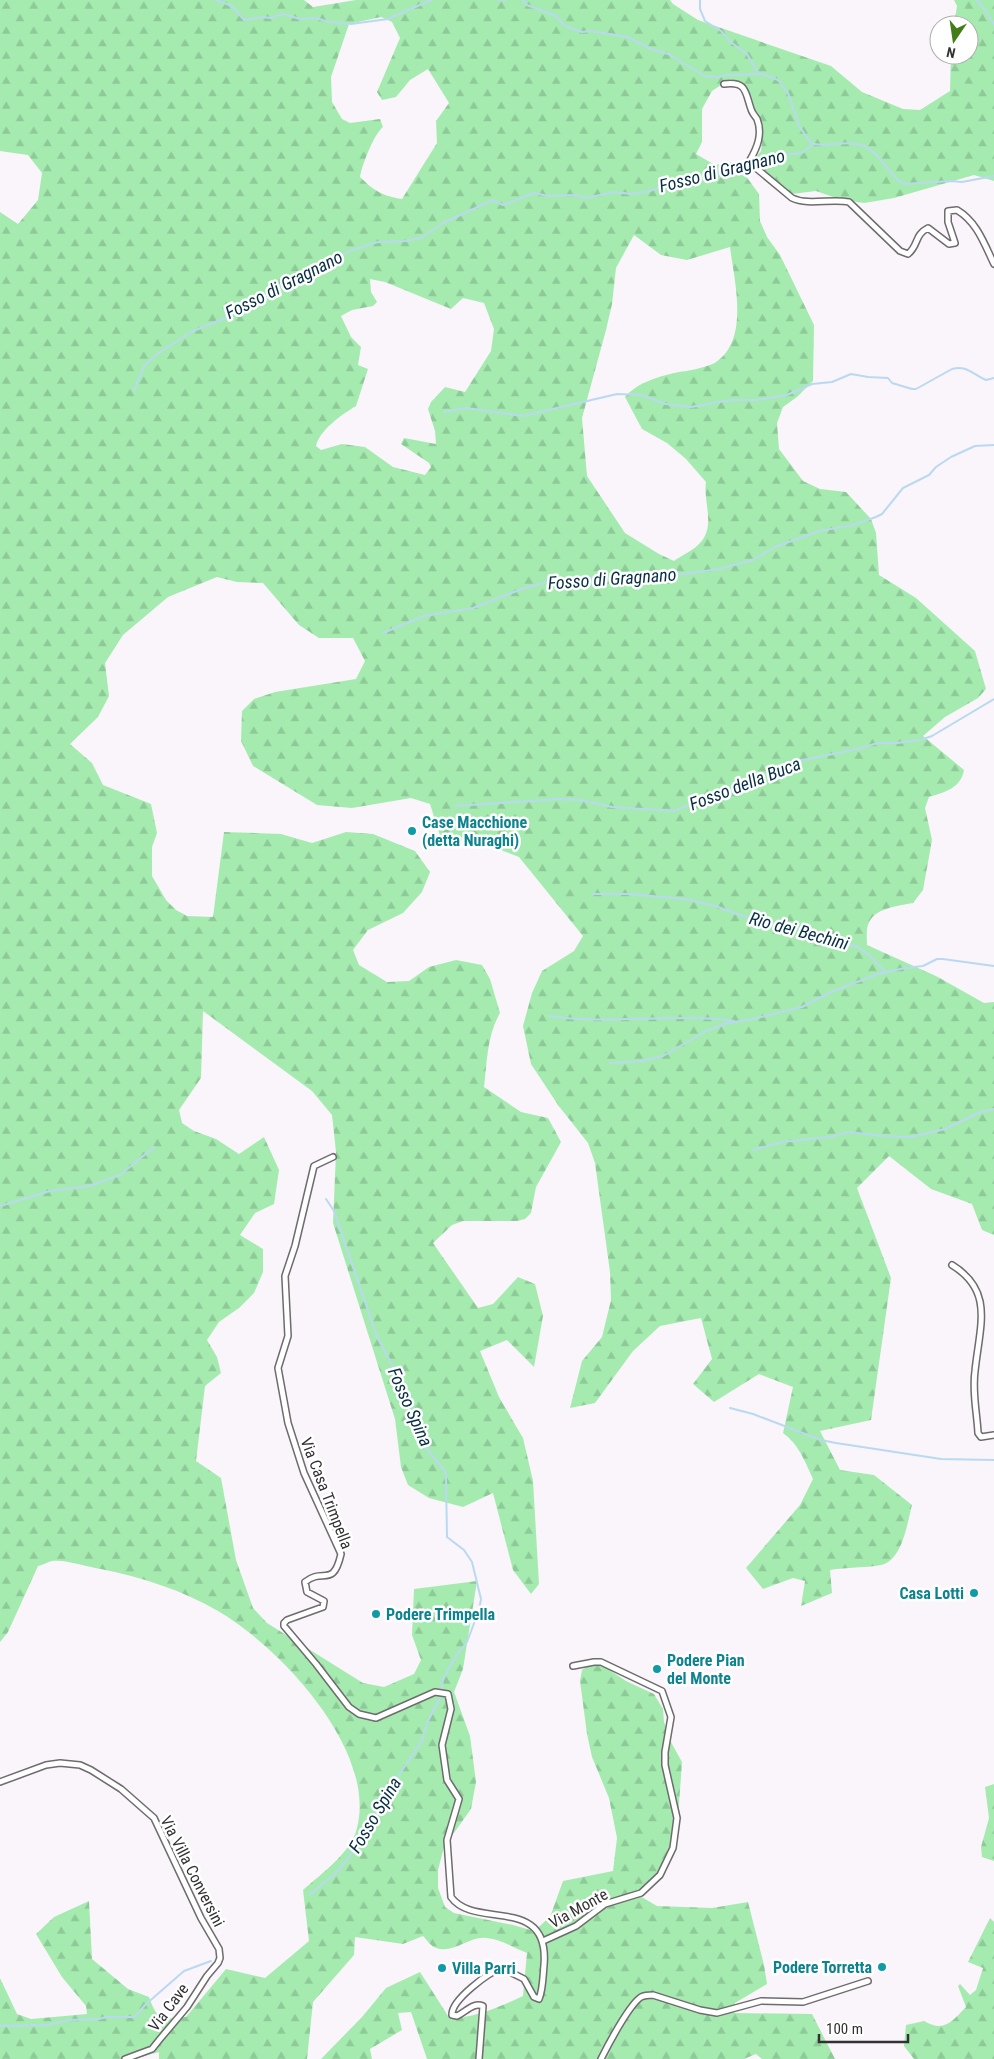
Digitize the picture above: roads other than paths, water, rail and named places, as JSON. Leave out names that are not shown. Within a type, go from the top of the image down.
[{"type":"street","points":[[724,84],[733,83],[742,86],[747,93],[759,128],[756,152],[750,163],[792,198],[798,201],[837,200],[849,202],[900,251],[908,254],[912,250],[920,232],[928,228],[948,244],[955,243],[948,222],[948,211],[957,210],[968,216],[977,228],[994,264]]},
{"type":"street","name":"Via Casa Trimpella","points":[[333,1157],[314,1166],[295,1246],[285,1276],[288,1336],[278,1368],[293,1439],[304,1472],[340,1554],[338,1568],[331,1575],[313,1578],[305,1582],[307,1592],[324,1601],[323,1607],[287,1620],[284,1626],[349,1707],[359,1714],[376,1718],[435,1692],[448,1694],[451,1709],[442,1745],[446,1780],[459,1799],[448,1840],[451,1897],[456,1904],[469,1910],[504,1915],[522,1921],[534,1929],[543,1941]]},
{"type":"street","points":[[952,1266],[973,1276],[983,1289]]},
{"type":"street","points":[[987,1304],[975,1369],[974,1399],[978,1433],[981,1438],[994,1435]]},
{"type":"street","name":"Via Monte","points":[[479,2059],[483,2006],[480,2004],[474,2006],[456,2016],[452,2015],[455,2005],[473,1987],[502,1968],[524,1979],[534,1997],[538,1999],[544,1964],[543,1941],[576,1926],[605,1904],[641,1893],[660,1876],[672,1848],[677,1818],[665,1764],[671,1716],[662,1691],[601,1662],[573,1666]]},
{"type":"street","name":"Via Villa Conversini","points":[[0,1782],[46,1765],[70,1764],[91,1770],[121,1788],[150,1814],[157,1823],[201,1918],[219,1949],[220,1958]]},
{"type":"street","name":"Via Cave","points":[[126,2059],[152,2049],[187,2007],[220,1958]]},
{"type":"street","points":[[601,2059],[610,2041],[637,2001],[645,1995],[653,1995],[700,2010],[718,2013],[761,2001],[803,2002],[868,1982]]},
{"type":"waterway","points":[[216,0],[232,6],[244,20],[270,18],[283,14],[300,19],[316,18],[329,22],[351,24],[388,19],[431,0]]},
{"type":"waterway","points":[[498,0],[505,0]]},
{"type":"waterway","points":[[522,0],[527,5],[556,16],[565,26],[582,32],[591,31],[628,37],[651,49],[668,54],[705,76],[763,74],[778,80],[788,93],[799,126],[811,143],[815,144]]},
{"type":"waterway","points":[[700,0],[700,9],[705,21],[721,31],[732,43],[747,54],[758,73]]},
{"type":"waterway","points":[[976,0],[994,24]]},
{"type":"waterway","name":"Fosso di Gragnano","points":[[134,391],[144,366],[157,354],[191,332],[230,316],[259,297],[270,293],[290,277],[326,267],[349,251],[378,242],[406,241],[423,237],[443,223],[493,200],[503,205],[534,193],[548,196],[575,195],[586,198],[615,192],[631,194],[650,191],[675,181],[698,180],[716,176],[729,169],[770,156],[802,153],[814,144],[849,143],[868,148],[892,175],[903,184],[962,182],[994,176]]},
{"type":"waterway","points":[[444,412],[467,408],[523,416],[617,394],[641,395],[666,404],[691,407],[730,400],[757,400],[787,395],[812,384],[832,382],[851,374],[888,378],[892,383],[912,389],[916,389],[952,369],[958,368],[966,369],[986,380],[994,378]]},
{"type":"waterway","name":"Fosso di Gragnano","points":[[383,633],[424,616],[473,608],[522,589],[553,580],[600,577],[647,579],[719,569],[753,560],[775,547],[819,531],[853,525],[876,517],[882,514],[903,488],[929,475],[936,467],[951,457],[975,446],[994,445]]},
{"type":"waterway","name":"Fosso della Buca","points":[[455,806],[558,799],[581,800],[612,807],[674,811],[704,799],[738,790],[794,762],[878,743],[897,743],[920,740],[932,736],[994,699]]},
{"type":"waterway","name":"Rio dei Bechini","points":[[593,894],[629,894],[685,899],[715,906],[752,919],[799,928],[820,939],[858,947],[869,955],[886,973]]},
{"type":"waterway","points":[[610,1063],[641,1061],[663,1056],[706,1031],[728,1023],[802,1007],[833,991],[878,974],[923,966],[937,959],[994,966]]},
{"type":"waterway","points":[[549,1016],[595,1019],[688,1018],[734,1021]]},
{"type":"waterway","points":[[753,1150],[782,1142],[830,1137],[849,1132],[911,1137],[945,1129],[981,1112],[994,1109]]},
{"type":"waterway","points":[[0,1206],[50,1191],[89,1186],[120,1175],[154,1147]]},
{"type":"waterway","name":"Fosso Spina","points":[[326,1199],[334,1211],[377,1337],[408,1394],[426,1448],[444,1470],[446,1476],[447,1537],[464,1550],[472,1562],[481,1599],[479,1610],[467,1642],[456,1656],[443,1679],[441,1692]]},
{"type":"waterway","points":[[730,1408],[753,1414],[821,1440],[836,1443],[941,1459],[994,1460]]},
{"type":"waterway","name":"Fosso Spina","points":[[309,1895],[334,1875],[371,1826],[390,1788],[422,1741],[427,1723],[440,1698]]},
{"type":"waterway","name":"Fosso Spina","points":[[0,2026],[46,2025],[69,2020],[135,2017],[145,2005],[184,1971],[211,1961]]},
{"type":"place","name":"Case Macchione (detta Nuraghi)","points":[[412,831]]},
{"type":"place","name":"Casa Lotti","points":[[974,1593]]},
{"type":"place","name":"Podere Trimpella","points":[[376,1614]]},
{"type":"place","name":"Podere Pian del Monte","points":[[657,1669]]},
{"type":"place","name":"Podere Torretta","points":[[882,1967]]},
{"type":"place","name":"Villa Parri","points":[[442,1968]]}]
